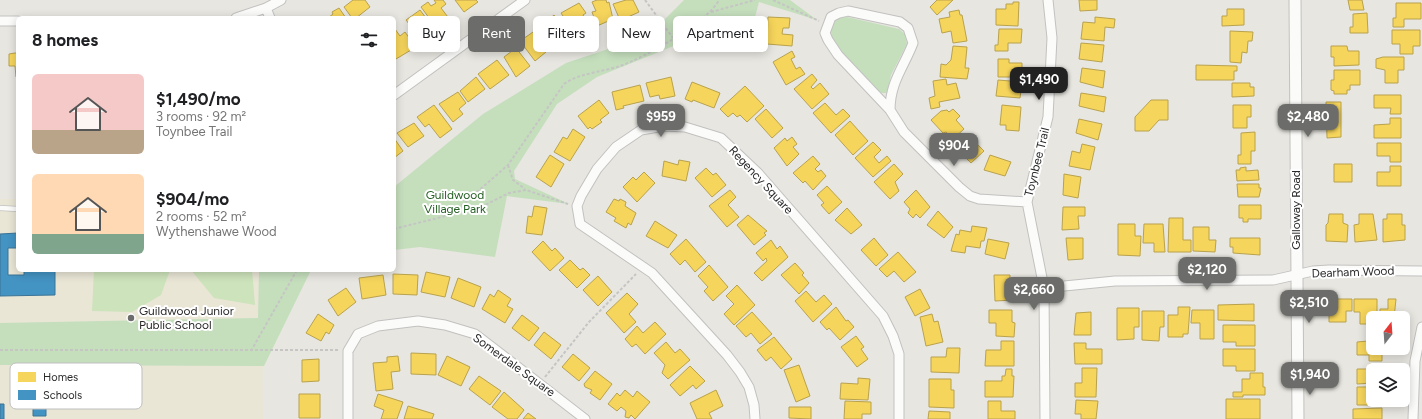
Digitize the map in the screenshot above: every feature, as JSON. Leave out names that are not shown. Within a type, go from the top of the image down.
[{"type":"street","points":[[242,16],[266,8],[281,0]]},
{"type":"street","points":[[396,95],[525,0]]},
{"type":"street","name":"Toynbee Trail","points":[[1045,419],[1044,288],[1027,202],[1048,117],[1052,38],[1048,0]]},
{"type":"street","name":"Galloway Road","points":[[1295,0],[1298,419]]},
{"type":"street","points":[[266,8],[269,16]]},
{"type":"street","points":[[890,110],[892,90],[898,73],[913,43],[908,28],[900,22],[848,11],[831,16],[825,32],[833,47],[890,110],[904,132],[970,196],[979,199],[1027,202]]},
{"type":"street","points":[[0,21],[16,21]]},
{"type":"street","name":"Regency Square","points":[[577,206],[597,169],[616,147],[640,130],[664,126],[685,127],[722,138],[758,173],[883,316],[893,336],[899,354],[899,419]]},
{"type":"street","points":[[577,206],[580,224],[652,273],[740,372],[752,397],[755,419]]},
{"type":"street","name":"Dearham Wood","points":[[1044,288],[1115,281],[1273,280],[1297,276],[1314,271],[1329,270],[1422,271]]},
{"type":"street","name":"Somerdale Square","points":[[348,351],[358,334],[378,326],[418,321],[445,325],[475,334],[585,419]]},
{"type":"street","points":[[1413,419],[1415,361],[1422,328]]},
{"type":"street","points":[[348,351],[348,419]]},
{"type":"lane","points":[[0,208],[16,209]]},
{"type":"path","points":[[454,212],[508,164],[564,84],[575,78],[637,59],[673,38],[645,0]]},
{"type":"path","points":[[704,16],[710,12],[719,0]]},
{"type":"path","points":[[710,12],[755,0]]},
{"type":"path","points":[[773,0],[828,25]]},
{"type":"path","points":[[508,164],[513,180],[526,190],[577,206]]},
{"type":"path","points":[[396,228],[454,212],[481,207],[509,193],[526,190]]},
{"type":"path","points":[[540,383],[589,322],[643,268]]},
{"type":"path","points":[[251,351],[297,272]]},
{"type":"path","points":[[0,350],[251,351],[298,349],[348,351]]},
{"type":"shaded area","name":"Guildwood Junior Public School","points":[[0,199],[16,199],[16,272],[262,272],[263,419],[0,419]]},
{"type":"green space","name":"Guildwood Village Park","points":[[684,0],[790,0],[817,20],[759,2],[755,16],[673,16],[673,46],[665,49],[665,19]]},
{"type":"green space","points":[[843,16],[899,29],[905,34],[907,44],[891,75],[887,93],[881,93],[832,42],[831,30],[835,21]]},
{"type":"green space","name":"Guildwood Village Park","points":[[607,49],[607,52],[659,52],[597,77],[557,104],[514,171],[515,179],[569,204],[507,196],[495,257],[420,247],[396,250],[396,185],[483,114],[566,63]]},
{"type":"green space","points":[[94,272],[169,272],[161,295],[132,312],[92,311]]},
{"type":"green space","points":[[193,272],[252,272],[255,305],[214,298]]},
{"type":"green space","points":[[259,272],[310,272],[264,366],[142,366],[142,363],[10,363],[10,365],[0,365],[0,323],[258,318]]},
{"type":"building: Homes","points":[[353,0],[365,0],[370,7],[359,16],[351,16],[344,7]]},
{"type":"building: Homes","points":[[434,0],[443,0],[446,4],[441,8],[447,16],[428,16],[421,7],[428,2],[431,6],[436,3]]},
{"type":"building: Homes","points":[[455,0],[476,0],[478,2],[464,12]]},
{"type":"building: Homes","points":[[597,0],[606,0],[607,3],[609,2],[612,16],[607,16],[607,22],[599,25],[599,16],[593,16],[592,12],[596,11],[592,2]]},
{"type":"building: Homes","points":[[626,0],[633,0],[639,12],[630,16],[618,16],[613,4]]},
{"type":"building: Homes","points":[[937,0],[953,0],[937,15],[930,7]]},
{"type":"building: Homes","points":[[1079,0],[1097,0],[1097,10],[1080,11]]},
{"type":"building: Homes","points":[[1348,0],[1362,0],[1364,10],[1350,10]]},
{"type":"building: Homes","points":[[1013,2],[1019,2],[1018,26],[996,25],[996,9],[1006,9],[1006,4],[1013,4]]},
{"type":"building: Homes","points":[[579,3],[586,13],[584,16],[563,16],[561,13]]},
{"type":"building: Homes","points":[[1396,3],[1421,3],[1421,19],[1404,19],[1404,27],[1393,27],[1393,18],[1396,18]]},
{"type":"building: Homes","points":[[339,8],[345,16],[330,16],[333,14],[332,12]]},
{"type":"building: Homes","points":[[1227,9],[1244,9],[1244,25],[1222,26],[1222,16],[1227,16]]},
{"type":"building: Homes","points":[[420,10],[424,16],[412,16]]},
{"type":"building: Homes","points":[[959,10],[960,15],[962,15],[967,41],[953,43],[951,31],[942,33],[939,19],[950,17],[949,12]]},
{"type":"building: Homes","points":[[1367,13],[1368,33],[1350,33],[1350,27],[1353,27],[1353,14]]},
{"type":"building: Homes","points":[[768,17],[790,18],[789,28],[783,28],[782,34],[793,35],[792,46],[768,44]]},
{"type":"building: Homes","points":[[1095,17],[1115,19],[1114,28],[1105,27],[1104,41],[1081,39],[1083,22],[1095,23]]},
{"type":"building: Homes","points":[[999,29],[1022,29],[1021,43],[1008,43],[1008,51],[995,51],[995,45],[998,45]]},
{"type":"building: Homes","points":[[396,30],[400,36],[405,32],[408,36],[408,52],[396,59]]},
{"type":"building: Homes","points":[[1392,30],[1420,30],[1420,46],[1413,46],[1413,54],[1400,54],[1400,44],[1392,44]]},
{"type":"building: Homes","points":[[1230,31],[1253,32],[1252,41],[1248,41],[1247,53],[1242,52],[1241,63],[1230,62]]},
{"type":"building: Homes","points":[[533,32],[533,52],[546,52],[535,61],[525,48],[525,38]]},
{"type":"building: Homes","points":[[1081,43],[1104,45],[1102,62],[1079,59]]},
{"type":"building: Homes","points":[[953,46],[967,47],[965,68],[969,68],[967,79],[940,77],[941,64],[946,65],[951,60]]},
{"type":"building: Homes","points":[[1331,46],[1347,46],[1348,51],[1359,51],[1359,65],[1334,66],[1334,57],[1331,57]]},
{"type":"building: Homes","points":[[792,51],[795,57],[791,59],[796,69],[800,67],[805,74],[786,85],[773,62]]},
{"type":"building: Homes","points":[[511,52],[519,52],[530,66],[516,77],[504,57]]},
{"type":"building: Homes","points":[[16,53],[16,77],[15,66],[9,66],[9,54]]},
{"type":"building: Homes","points":[[1383,57],[1404,57],[1404,70],[1398,70],[1398,83],[1385,83],[1385,70],[1376,68],[1376,59]]},
{"type":"building: Homes","points":[[998,59],[1009,59],[1009,63],[1022,63],[1022,77],[998,77]]},
{"type":"building: Homes","points":[[497,60],[509,75],[490,89],[478,74]]},
{"type":"building: Homes","points":[[1196,65],[1237,66],[1237,71],[1234,71],[1234,80],[1196,80]]},
{"type":"building: Homes","points":[[1082,68],[1105,71],[1103,88],[1080,82]]},
{"type":"building: Homes","points":[[1334,70],[1360,70],[1360,85],[1350,85],[1350,90],[1347,90],[1347,94],[1334,94],[1334,91],[1331,90],[1331,80],[1334,80]]},
{"type":"building: Homes","points":[[812,74],[817,80],[811,87],[813,89],[820,83],[829,94],[812,109],[794,89]]},
{"type":"building: Homes","points":[[476,77],[485,89],[468,102],[460,91]]},
{"type":"building: Homes","points":[[671,77],[675,96],[660,99],[659,95],[650,97],[646,83]]},
{"type":"building: Homes","points":[[946,79],[947,85],[956,83],[960,98],[939,102],[940,107],[931,109],[929,98],[935,96],[933,81]]},
{"type":"building: Homes","points":[[998,80],[1022,82],[1020,98],[996,96]]},
{"type":"building: Homes","points":[[692,82],[720,93],[714,108],[693,100],[692,102],[685,99]]},
{"type":"building: Homes","points":[[1232,83],[1250,83],[1250,87],[1254,87],[1254,96],[1232,97]]},
{"type":"building: Homes","points":[[640,85],[644,101],[623,106],[624,108],[616,110],[612,92]]},
{"type":"building: Homes","points":[[745,86],[764,106],[747,122],[740,115],[737,117],[733,113],[728,117],[720,109]]},
{"type":"building: Homes","points":[[458,92],[466,103],[459,109],[463,114],[453,122],[439,104]]},
{"type":"building: Homes","points":[[1081,93],[1106,97],[1104,112],[1079,106]]},
{"type":"building: Homes","points":[[1374,95],[1401,95],[1401,114],[1390,114],[1391,108],[1374,108]]},
{"type":"building: Homes","points":[[599,100],[609,113],[600,120],[602,122],[592,129],[590,127],[588,129],[578,116]]},
{"type":"building: Homes","points":[[1151,100],[1168,100],[1168,120],[1159,120],[1149,131],[1135,131],[1135,117]]},
{"type":"building: Homes","points":[[1326,102],[1341,102],[1341,137],[1327,138]]},
{"type":"building: Homes","points":[[825,103],[836,115],[843,109],[850,116],[831,133],[813,113]]},
{"type":"building: Homes","points":[[434,105],[452,129],[440,138],[429,124],[425,127],[417,117]]},
{"type":"building: Homes","points":[[1002,105],[1021,107],[1019,131],[1006,130],[1006,125],[1000,125]]},
{"type":"building: Homes","points":[[1233,105],[1251,105],[1251,117],[1247,117],[1247,128],[1233,128]]},
{"type":"building: Homes","points":[[766,109],[783,128],[772,138],[755,119]]},
{"type":"building: Homes","points":[[953,109],[960,116],[956,120],[964,129],[953,139],[946,132],[943,133],[931,120],[941,111],[947,110],[949,112]]},
{"type":"building: Homes","points":[[1390,118],[1401,118],[1401,138],[1374,138],[1374,125],[1390,124]]},
{"type":"building: Homes","points":[[1079,119],[1102,124],[1098,140],[1076,133]]},
{"type":"building: Homes","points":[[850,121],[868,141],[853,155],[835,135]]},
{"type":"building: Homes","points":[[414,123],[424,136],[408,147],[397,133]]},
{"type":"building: Homes","points":[[573,129],[585,137],[570,161],[554,152],[563,137],[567,139]]},
{"type":"building: Homes","points":[[1255,132],[1255,151],[1251,151],[1251,164],[1238,164],[1238,155],[1241,155],[1241,133]]},
{"type":"building: Homes","points":[[968,135],[984,151],[971,163],[963,155],[966,153],[958,145]]},
{"type":"building: Homes","points":[[792,137],[797,144],[793,147],[799,154],[787,166],[774,148],[785,138],[787,141]]},
{"type":"building: Homes","points":[[396,141],[403,151],[396,156]]},
{"type":"building: Homes","points":[[873,142],[881,150],[874,157],[879,163],[887,156],[891,161],[873,177],[855,158]]},
{"type":"building: Homes","points":[[1377,143],[1401,143],[1401,162],[1390,162],[1390,156],[1377,156]]},
{"type":"building: Homes","points":[[1082,144],[1095,147],[1090,170],[1069,166],[1072,151],[1080,153]]},
{"type":"building: Homes","points":[[550,155],[564,164],[551,187],[536,177]]},
{"type":"building: Homes","points":[[990,155],[1011,162],[1005,176],[984,170]]},
{"type":"building: Homes","points":[[813,156],[820,164],[815,169],[818,172],[821,170],[826,176],[813,190],[805,181],[803,183],[793,173]]},
{"type":"building: Homes","points":[[679,160],[690,162],[686,181],[662,176],[664,161],[678,165]]},
{"type":"building: Homes","points":[[894,164],[903,174],[895,182],[899,191],[890,199],[874,182]]},
{"type":"building: Homes","points":[[1334,164],[1352,164],[1352,182],[1334,182]]},
{"type":"building: Homes","points":[[1390,166],[1401,166],[1401,186],[1377,186],[1377,172],[1390,172]]},
{"type":"building: Homes","points":[[1246,167],[1246,171],[1258,170],[1259,180],[1237,181],[1236,170]]},
{"type":"building: Homes","points":[[706,168],[713,175],[716,173],[726,185],[712,197],[695,178]]},
{"type":"building: Homes","points":[[644,172],[655,183],[637,202],[623,187],[633,177],[636,180]]},
{"type":"building: Homes","points":[[1064,174],[1081,177],[1078,198],[1063,195]]},
{"type":"building: Homes","points":[[1237,184],[1259,184],[1259,188],[1261,188],[1259,197],[1238,197]]},
{"type":"building: Homes","points":[[827,186],[842,202],[829,214],[821,205],[824,203],[817,195]]},
{"type":"building: Homes","points":[[730,190],[736,197],[728,205],[739,217],[727,227],[709,206]]},
{"type":"building: Homes","points":[[916,190],[930,207],[920,218],[916,214],[913,218],[908,213],[910,209],[904,202]]},
{"type":"building: Homes","points":[[614,199],[619,201],[620,199],[626,202],[625,206],[636,213],[631,225],[628,223],[626,228],[614,221],[616,218],[606,212]]},
{"type":"building: Homes","points":[[1239,205],[1261,205],[1261,219],[1248,219],[1248,222],[1243,222],[1243,218],[1239,218]]},
{"type":"building: Homes","points":[[534,206],[547,208],[542,235],[526,233],[528,216],[532,217]]},
{"type":"building: Homes","points":[[1063,207],[1085,207],[1085,216],[1078,216],[1079,229],[1062,230]]},
{"type":"building: Homes","points":[[847,208],[862,225],[851,234],[835,220]]},
{"type":"building: Homes","points":[[938,211],[953,227],[944,238],[927,225]]},
{"type":"building: Homes","points":[[1329,214],[1343,214],[1343,223],[1348,225],[1347,242],[1326,241],[1326,225],[1328,223]]},
{"type":"building: Homes","points":[[1359,214],[1373,214],[1377,240],[1355,242],[1354,225],[1359,224]]},
{"type":"building: Homes","points":[[1387,214],[1402,214],[1402,225],[1405,225],[1405,240],[1383,242],[1383,219],[1387,219]]},
{"type":"building: Homes","points":[[748,215],[767,231],[764,233],[766,235],[754,245],[737,225]]},
{"type":"building: Homes","points":[[1169,218],[1183,218],[1183,240],[1191,240],[1191,252],[1168,252]]},
{"type":"building: Homes","points":[[655,221],[677,235],[668,248],[646,236]]},
{"type":"building: Homes","points":[[1118,224],[1135,224],[1135,236],[1141,236],[1140,256],[1118,255]]},
{"type":"building: Homes","points":[[1144,224],[1163,224],[1165,252],[1154,252],[1154,243],[1143,243]]},
{"type":"building: Homes","points":[[972,226],[987,228],[984,241],[981,241],[980,248],[966,246],[965,253],[951,251],[956,234],[959,235],[960,230],[971,232]]},
{"type":"building: Homes","points":[[1193,227],[1209,227],[1209,240],[1216,240],[1215,252],[1193,251]]},
{"type":"building: Homes","points":[[874,238],[888,255],[876,266],[861,250]]},
{"type":"building: Homes","points":[[1066,238],[1083,238],[1083,259],[1068,260]]},
{"type":"building: Homes","points":[[1230,238],[1260,238],[1260,255],[1233,253],[1233,247],[1230,247]]},
{"type":"building: Homes","points":[[686,239],[706,262],[695,272],[685,260],[680,265],[670,254]]},
{"type":"building: Homes","points":[[988,239],[1009,243],[1005,259],[985,254]]},
{"type":"building: Homes","points":[[771,240],[777,249],[780,246],[788,257],[762,281],[754,273],[767,261],[766,258],[763,261],[756,253]]},
{"type":"building: Homes","points":[[543,241],[552,251],[555,248],[564,258],[550,271],[532,252]]},
{"type":"building: Homes","points":[[898,252],[916,272],[904,282],[894,271],[887,277],[879,269]]},
{"type":"building: Homes","points":[[570,260],[580,270],[583,268],[590,275],[577,288],[559,270]]},
{"type":"building: Homes","points":[[795,263],[804,273],[802,275],[809,283],[799,294],[781,275]]},
{"type":"building: Homes","points":[[709,265],[728,287],[713,301],[704,291],[708,287],[698,276]]},
{"type":"building: Homes","points":[[426,272],[450,277],[445,297],[421,292]]},
{"type":"building: Homes","points":[[393,274],[418,275],[417,295],[393,294]]},
{"type":"building: Homes","points":[[383,275],[386,295],[362,299],[359,278]]},
{"type":"building: Homes","points":[[994,275],[1010,275],[1010,287],[1013,287],[1014,300],[995,301]]},
{"type":"building: Homes","points":[[598,276],[612,292],[598,306],[583,290]]},
{"type":"building: Homes","points":[[458,278],[481,287],[474,307],[451,298]]},
{"type":"building: Homes","points":[[737,285],[755,305],[734,325],[724,314],[734,304],[726,296]]},
{"type":"building: Homes","points":[[346,288],[356,302],[338,316],[328,300]]},
{"type":"building: Homes","points":[[920,289],[930,308],[915,316],[905,297]]},
{"type":"building: Homes","points":[[498,290],[511,299],[507,306],[513,309],[505,323],[482,309],[490,294],[494,297]]},
{"type":"building: Homes","points":[[806,291],[816,302],[824,295],[832,304],[813,322],[795,301]]},
{"type":"building: Homes","points":[[627,293],[638,304],[629,314],[636,322],[624,333],[606,313]]},
{"type":"building: Homes","points":[[1329,299],[1352,299],[1352,311],[1346,311],[1346,322],[1329,322]]},
{"type":"building: Homes","points":[[1354,299],[1377,299],[1377,311],[1366,311],[1366,324],[1360,324],[1360,312],[1354,312]]},
{"type":"building: Homes","points":[[1388,299],[1396,299],[1395,311],[1380,311],[1380,309],[1388,309]]},
{"type":"building: Homes","points":[[1254,304],[1254,321],[1218,320],[1218,305]]},
{"type":"building: Homes","points":[[836,307],[846,321],[848,320],[854,327],[840,340],[829,328],[827,330],[820,322]]},
{"type":"building: Homes","points":[[1178,307],[1190,307],[1188,334],[1183,334],[1183,337],[1168,337],[1168,315],[1178,315]]},
{"type":"building: Homes","points":[[1117,308],[1139,308],[1139,327],[1134,327],[1134,339],[1117,340]]},
{"type":"building: Homes","points":[[989,310],[1012,310],[1012,322],[1015,323],[1014,337],[996,336],[996,323],[989,323]]},
{"type":"building: Homes","points":[[1192,310],[1214,310],[1214,339],[1200,339],[1200,323],[1191,323]]},
{"type":"building: Homes","points":[[1142,311],[1164,311],[1164,327],[1160,327],[1159,341],[1142,340]]},
{"type":"building: Homes","points":[[752,312],[772,334],[760,344],[751,333],[746,337],[736,326]]},
{"type":"building: Homes","points":[[1091,312],[1091,335],[1074,335],[1076,313]]},
{"type":"building: Homes","points":[[318,314],[334,325],[329,334],[326,332],[321,341],[306,333]]},
{"type":"building: Homes","points":[[932,314],[934,322],[938,321],[943,342],[926,346],[920,317]]},
{"type":"building: Homes","points":[[522,315],[539,328],[529,341],[512,328]]},
{"type":"building: Homes","points":[[655,322],[666,334],[645,354],[636,344],[632,347],[625,339],[637,326],[643,333]]},
{"type":"building: Homes","points":[[1223,325],[1255,325],[1255,346],[1236,346],[1236,342],[1223,342]]},
{"type":"building: Homes","points":[[544,332],[561,345],[551,359],[534,345]]},
{"type":"building: Homes","points":[[856,336],[864,347],[861,349],[868,359],[857,367],[841,347]]},
{"type":"building: Homes","points":[[774,337],[792,359],[781,369],[771,357],[766,361],[757,350]]},
{"type":"building: Homes","points":[[1001,341],[1014,341],[1014,366],[985,366],[986,350],[1001,350]]},
{"type":"building: Homes","points":[[1366,341],[1366,355],[1357,355],[1357,342]]},
{"type":"building: Homes","points":[[666,342],[675,353],[680,349],[690,360],[668,379],[662,373],[665,365],[654,353]]},
{"type":"building: Homes","points":[[1074,343],[1086,343],[1086,349],[1102,349],[1102,364],[1075,364]]},
{"type":"building: Homes","points":[[947,348],[960,348],[959,373],[931,372],[931,357],[946,357]]},
{"type":"building: Homes","points":[[1223,349],[1255,349],[1255,371],[1236,371],[1236,366],[1223,366]]},
{"type":"building: Homes","points":[[411,353],[436,354],[436,375],[411,374]]},
{"type":"building: Homes","points":[[573,354],[590,368],[579,381],[562,367]]},
{"type":"building: Homes","points":[[1369,355],[1382,355],[1382,361],[1369,361]]},
{"type":"building: Homes","points":[[398,356],[400,371],[391,372],[393,389],[376,391],[373,363],[387,362],[387,357]]},
{"type":"building: Homes","points":[[447,356],[470,367],[461,386],[438,375]]},
{"type":"building: Homes","points":[[319,359],[319,381],[302,382],[302,360]]},
{"type":"building: Homes","points":[[799,365],[810,396],[796,402],[784,370]]},
{"type":"building: Homes","points":[[690,366],[705,381],[696,389],[693,385],[680,396],[670,385]]},
{"type":"building: Homes","points":[[1082,368],[1097,368],[1096,397],[1075,397],[1075,383],[1082,383]]},
{"type":"building: Homes","points":[[1006,369],[1012,369],[1012,376],[1014,376],[1013,397],[985,397],[985,381],[1002,381],[1002,376],[1005,376]]},
{"type":"building: Homes","points":[[1357,369],[1366,369],[1366,383],[1357,384]]},
{"type":"building: Homes","points":[[595,371],[612,384],[600,400],[590,393],[592,390],[585,387],[584,384]]},
{"type":"building: Homes","points":[[1250,373],[1263,373],[1263,387],[1265,387],[1265,395],[1243,395],[1243,397],[1233,397],[1233,392],[1242,392],[1242,379],[1250,379]]},
{"type":"building: Homes","points":[[479,376],[501,391],[490,405],[469,389]]},
{"type":"building: Homes","points":[[858,378],[870,379],[868,400],[840,399],[841,383],[858,384]]},
{"type":"building: Homes","points":[[929,379],[951,379],[951,390],[954,390],[954,408],[929,407]]},
{"type":"building: Homes","points":[[1357,387],[1366,387],[1366,405],[1357,405]]},
{"type":"building: Homes","points":[[625,390],[633,397],[637,391],[650,402],[635,419],[631,415],[629,418],[625,417],[626,411],[621,407],[617,411],[608,404],[617,393],[620,396]]},
{"type":"building: Homes","points":[[716,390],[723,406],[709,413],[712,419],[697,419],[690,403]]},
{"type":"building: Homes","points":[[504,392],[524,410],[517,419],[508,419],[492,407]]},
{"type":"building: Homes","points":[[299,394],[320,394],[320,418],[299,418]]},
{"type":"building: Homes","points":[[378,394],[403,402],[397,419],[381,419],[384,410],[374,406]]},
{"type":"building: Homes","points":[[1226,399],[1260,399],[1260,419],[1226,419]]},
{"type":"building: Homes","points":[[1076,400],[1098,401],[1096,419],[1081,419],[1081,414],[1075,414]]},
{"type":"building: Homes","points":[[845,401],[871,402],[871,414],[862,414],[862,419],[844,419]]},
{"type":"building: Homes","points":[[988,401],[1001,401],[1001,411],[1015,411],[1015,419],[988,419]]},
{"type":"building: Homes","points":[[408,406],[434,414],[432,419],[404,419]]},
{"type":"building: Homes","points":[[789,407],[811,407],[811,419],[789,418]]},
{"type":"building: Homes","points":[[1382,408],[1382,419],[1353,419],[1353,409]]},
{"type":"building: Homes","points":[[929,411],[950,412],[950,419],[928,419]]},
{"type":"building: Homes","points":[[528,413],[536,419],[523,419]]},
{"type":"building: Schools","points":[[16,233],[16,248],[8,248],[8,275],[24,275],[24,272],[55,272],[55,295],[0,296],[0,234]]},
{"type":"building: Schools","points":[[0,404],[4,404],[4,419],[0,419]]},
{"type":"building: Schools","points":[[33,409],[46,409],[46,416],[33,416]]},
{"type":"place","name":"Guildwood Junior Public School","points":[[131,318]]}]
